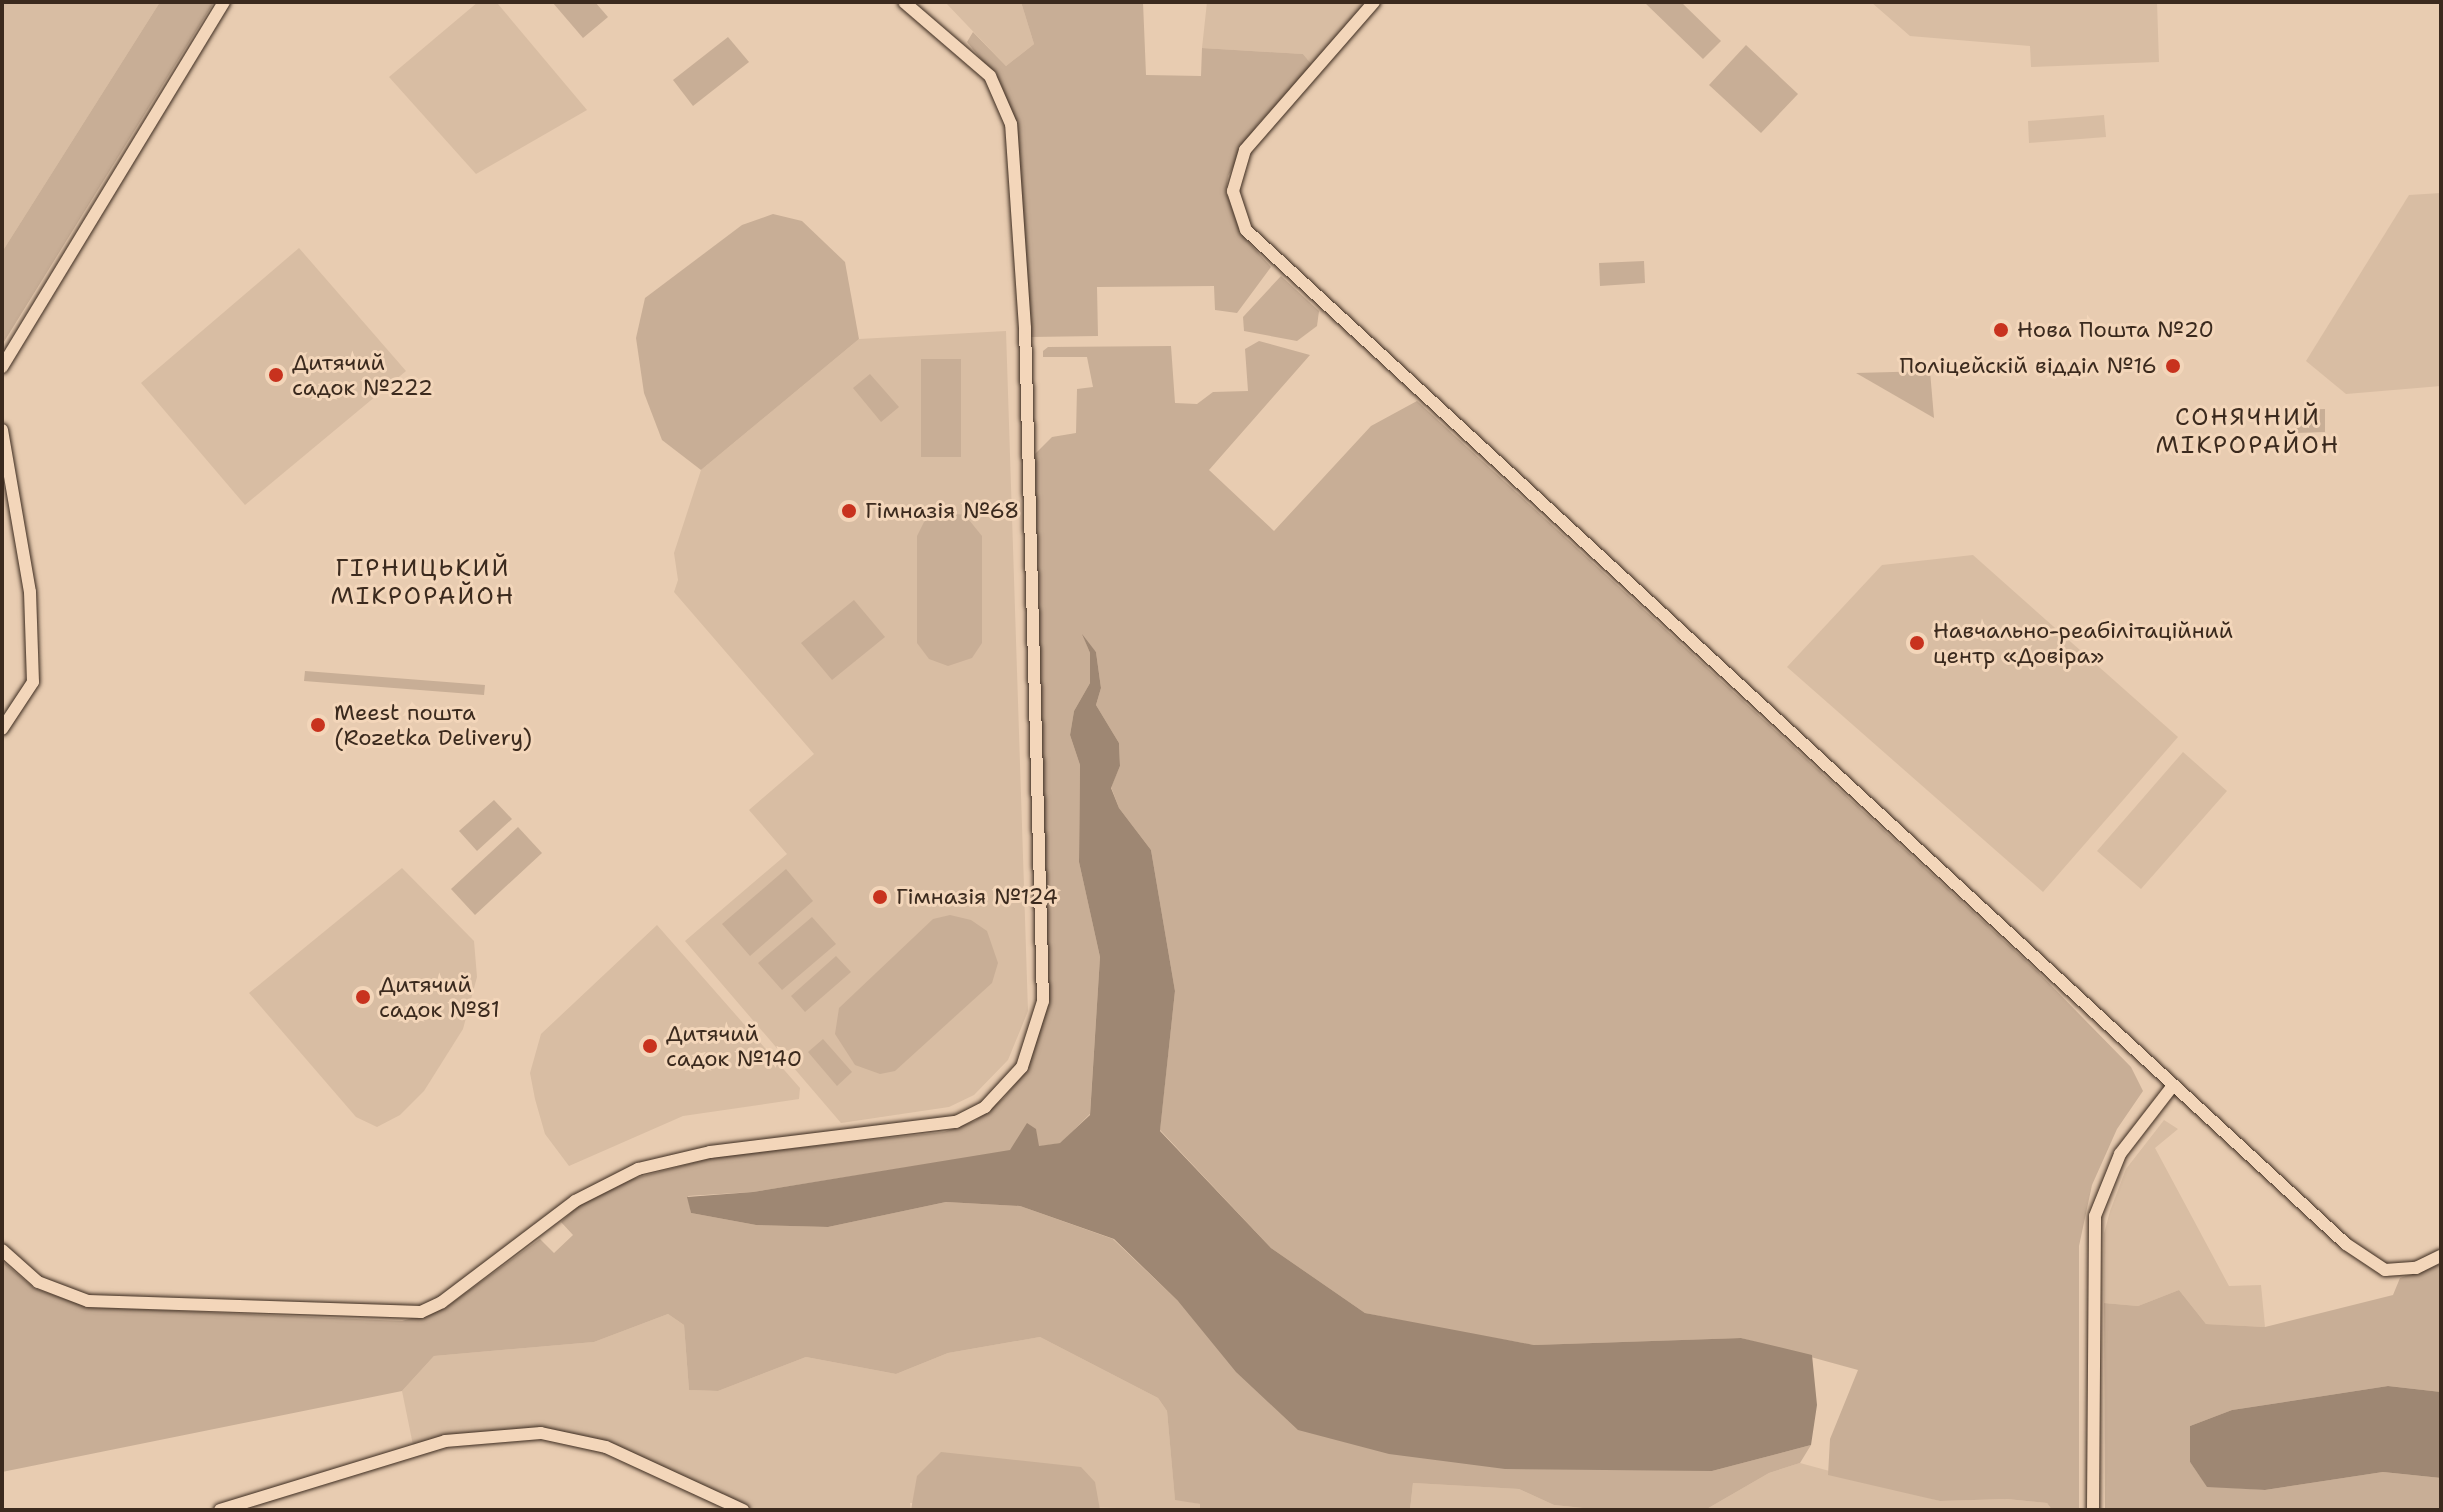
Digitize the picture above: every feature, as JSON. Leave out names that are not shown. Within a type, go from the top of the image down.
[{"type":"street","points":[[2,367],[224,2]]},
{"type":"street","points":[[2,1250],[38,1282],[88,1301],[401,1315],[421,1312],[442,1302],[575,1201],[638,1169],[710,1152],[956,1122],[985,1107],[1022,1067],[1043,1001],[1025,328],[1011,124],[990,76],[904,2]]},
{"type":"street","points":[[1374,2],[1245,150],[1233,191],[1246,230],[2171,1088],[2366,1259],[2399,1271],[2441,1256]]},
{"type":"street","points":[[2,430],[30,592],[33,682],[2,729]]},
{"type":"street","points":[[2093,1510],[2095,1216],[2120,1154],[2171,1088]]},
{"type":"street","points":[[220,1510],[445,1441],[541,1433],[606,1447],[743,1510]]},
{"type":"shaded area","points":[[2,2],[160,2],[2,252]]},
{"type":"shaded area","points":[[160,2],[214,2],[2,345],[2,252]]},
{"type":"shaded area","points":[[478,2],[498,4],[587,110],[476,174],[389,77]]},
{"type":"shaded area","points":[[595,2],[608,17],[583,38],[553,3]]},
{"type":"shaded area","points":[[945,2],[1021,2],[1034,44],[1006,66]]},
{"type":"shaded area","points":[[1021,2],[1143,2],[1146,75],[1201,76],[1202,48],[1303,54],[1313,66],[1257,125],[1228,176],[1226,192],[1241,234],[1271,267],[1237,313],[1215,310],[1214,286],[1097,287],[1098,336],[1031,337],[1016,123],[1000,82],[967,42],[973,32],[1006,66],[1034,44]]},
{"type":"shaded area","points":[[1207,2],[1371,2],[1313,66],[1303,54],[1202,48]]},
{"type":"shaded area","points":[[1644,2],[1681,2],[1721,41],[1703,59]]},
{"type":"shaded area","points":[[1871,2],[2157,2],[2159,62],[2031,67],[2030,46],[1910,36]]},
{"type":"shaded area","points":[[728,37],[749,62],[693,106],[673,80]]},
{"type":"shaded area","points":[[1746,45],[1798,94],[1761,133],[1709,85]]},
{"type":"shaded area","points":[[2104,115],[2106,137],[2029,143],[2028,121]]},
{"type":"shaded area","points":[[2441,193],[2441,386],[2346,394],[2306,361],[2409,195]]},
{"type":"shaded area","points":[[773,214],[802,221],[845,262],[859,339],[701,470],[662,440],[644,393],[636,338],[645,298],[742,225]]},
{"type":"shaded area","name":"Дитячий садок №222","points":[[299,248],[406,371],[245,505],[141,383]]},
{"type":"shaded area","points":[[1644,261],[1645,283],[1600,286],[1599,263]]},
{"type":"shaded area","points":[[1281,276],[1319,311],[1317,326],[1297,341],[1244,331],[1243,317]]},
{"type":"shaded area","points":[[1006,331],[1028,1011],[1008,1060],[974,1095],[949,1107],[841,1123],[685,941],[787,854],[749,810],[814,754],[674,592],[678,580],[674,553],[701,470],[859,339]]},
{"type":"shaded area","points":[[1259,341],[1310,355],[1209,470],[1274,531],[1371,426],[1417,401],[2038,972],[2131,1067],[2143,1091],[2117,1129],[2092,1185],[2079,1246],[2079,1510],[2052,1510],[2047,1503],[2007,1499],[1940,1501],[1828,1475],[1830,1439],[1858,1370],[1741,1338],[1534,1345],[1365,1313],[1271,1248],[1160,1130],[1175,991],[1151,850],[1119,808],[1111,787],[1120,766],[1119,743],[1096,705],[1101,688],[1096,652],[1084,638],[1090,653],[1090,683],[1074,711],[1070,735],[1080,765],[1079,862],[1100,957],[1090,1114],[1061,1143],[753,1192],[688,1196],[691,1213],[756,1225],[828,1227],[946,1202],[1020,1206],[1113,1239],[1178,1301],[1712,1471],[1811,1445],[1800,1463],[1769,1473],[1705,1510],[1602,1510],[1554,1505],[1519,1489],[1413,1483],[1410,1510],[1200,1510],[1200,1504],[1175,1500],[1167,1411],[1158,1398],[1040,1337],[948,1353],[896,1374],[806,1357],[718,1391],[689,1390],[684,1325],[668,1314],[594,1342],[434,1356],[402,1391],[2,1472],[2,1261],[34,1288],[87,1307],[402,1321],[445,1308],[540,1239],[554,1253],[573,1235],[561,1222],[579,1205],[632,1179],[715,1157],[944,1132],[975,1121],[1004,1098],[1026,1071],[1049,1002],[1035,454],[1052,437],[1076,433],[1077,389],[1093,387],[1087,357],[1043,357],[1043,351],[1048,347],[1171,346],[1175,403],[1197,404],[1213,392],[1248,391],[1245,349]]},
{"type":"shaded area","points":[[921,359],[961,359],[961,457],[921,457]]},
{"type":"shaded area","points":[[1930,371],[1934,418],[1856,373]]},
{"type":"shaded area","points":[[870,374],[899,407],[881,422],[853,388]]},
{"type":"shaded area","points":[[2325,409],[2325,432],[2295,433],[2294,410]]},
{"type":"shaded area","points":[[938,512],[965,515],[982,536],[982,643],[972,658],[948,666],[929,659],[917,643],[917,536],[924,522]]},
{"type":"shaded area","points":[[1973,555],[2178,737],[2043,892],[1787,667],[1882,565]]},
{"type":"shaded area","points":[[854,600],[885,637],[832,680],[801,643]]},
{"type":"shaded area","points":[[1082,634],[1096,652],[1101,688],[1096,705],[1119,743],[1120,766],[1111,788],[1119,808],[1151,850],[1175,991],[1160,1131],[1271,1248],[1365,1313],[1534,1345],[1741,1338],[1812,1355],[1817,1405],[1811,1445],[1712,1471],[1505,1469],[1389,1454],[1298,1430],[1236,1372],[1178,1301],[1114,1239],[1020,1206],[946,1202],[828,1227],[756,1225],[691,1213],[687,1197],[753,1192],[1010,1150],[1027,1123],[1036,1129],[1039,1146],[1060,1143],[1090,1115],[1100,957],[1079,862],[1080,765],[1070,735],[1074,711],[1090,683],[1090,653]]},
{"type":"shaded area","points":[[305,671],[485,685],[484,695],[304,681]]},
{"type":"shaded area","points":[[2183,752],[2227,791],[2141,889],[2097,851]]},
{"type":"shaded area","points":[[494,800],[512,819],[477,851],[459,831]]},
{"type":"shaded area","points":[[518,827],[542,853],[475,915],[451,889]]},
{"type":"shaded area","name":"Дитячий садок №81","points":[[402,868],[474,941],[477,977],[463,1029],[424,1091],[400,1115],[377,1127],[356,1117],[249,993]]},
{"type":"shaded area","points":[[786,869],[813,901],[750,956],[722,924]]},
{"type":"shaded area","points":[[950,915],[971,920],[987,931],[998,963],[992,983],[895,1071],[880,1074],[855,1065],[835,1034],[839,1008],[933,919]]},
{"type":"shaded area","points":[[812,917],[836,944],[782,990],[758,963]]},
{"type":"shaded area","name":"Дитячий садок №140","points":[[657,925],[800,1088],[799,1099],[683,1116],[569,1166],[545,1134],[535,1099],[530,1073],[541,1034]]},
{"type":"shaded area","points":[[836,956],[851,972],[805,1012],[791,996]]},
{"type":"shaded area","points":[[823,1039],[852,1072],[837,1086],[808,1052]]},
{"type":"shaded area","points":[[2164,1120],[2178,1129],[2155,1148],[2229,1286],[2261,1285],[2265,1327],[2206,1324],[2179,1290],[2138,1306],[2104,1303],[2104,1234],[2110,1211],[2126,1169]]},
{"type":"shaded area","points":[[2441,1264],[2441,1392],[2388,1386],[2232,1410],[2190,1426],[2190,1462],[2207,1486],[2265,1490],[2383,1472],[2441,1478],[2441,1510],[2105,1510],[2104,1303],[2138,1306],[2179,1290],[2206,1324],[2265,1327],[2393,1295],[2400,1278]]},
{"type":"shaded area","points":[[668,1314],[684,1325],[689,1390],[718,1391],[806,1357],[896,1374],[948,1353],[1040,1337],[1158,1398],[1167,1411],[1175,1499],[1200,1504],[1200,1510],[910,1503],[911,1510],[743,1510],[606,1447],[541,1433],[414,1450],[402,1391],[434,1356],[594,1342]]},
{"type":"shaded area","points":[[2388,1386],[2441,1392],[2441,1478],[2383,1472],[2265,1490],[2207,1487],[2190,1462],[2190,1426],[2232,1410]]},
{"type":"shaded area","points":[[941,1452],[1081,1467],[1095,1482],[1100,1510],[911,1510],[917,1476]]},
{"type":"shaded area","points":[[1800,1463],[1940,1501],[2007,1499],[2047,1503],[2052,1510],[1705,1510],[1769,1473]]},
{"type":"shaded area","points":[[1413,1483],[1519,1489],[1554,1505],[1602,1510],[1410,1510]]},
{"type":"place","name":"Нова Пошта №20","points":[[2001,330]]},
{"type":"place","name":"Поліцейскій відділ №16","points":[[2173,366]]},
{"type":"place","name":"Дитячий садок №222","points":[[276,375]]},
{"type":"place","name":"Гімназія №68","points":[[849,511]]},
{"type":"place","name":"Навчально-реабілітаційний центр «Довіра»","points":[[1917,643]]},
{"type":"place","name":"Meest пошта (Rozetka Delivery)","points":[[318,725]]},
{"type":"place","name":"Гімназія №124","points":[[880,897]]},
{"type":"place","name":"Дитячий садок №81","points":[[363,997]]},
{"type":"place","name":"Дитячий садок №140","points":[[650,1046]]},
{"type":"district","name":"СОНЯЧНИЙ МІКРОРАЙОН","points":[[2248,432]]},
{"type":"district","name":"ГІРНИЦЬКИЙ МІКРОРАЙОН","points":[[423,583]]}]
